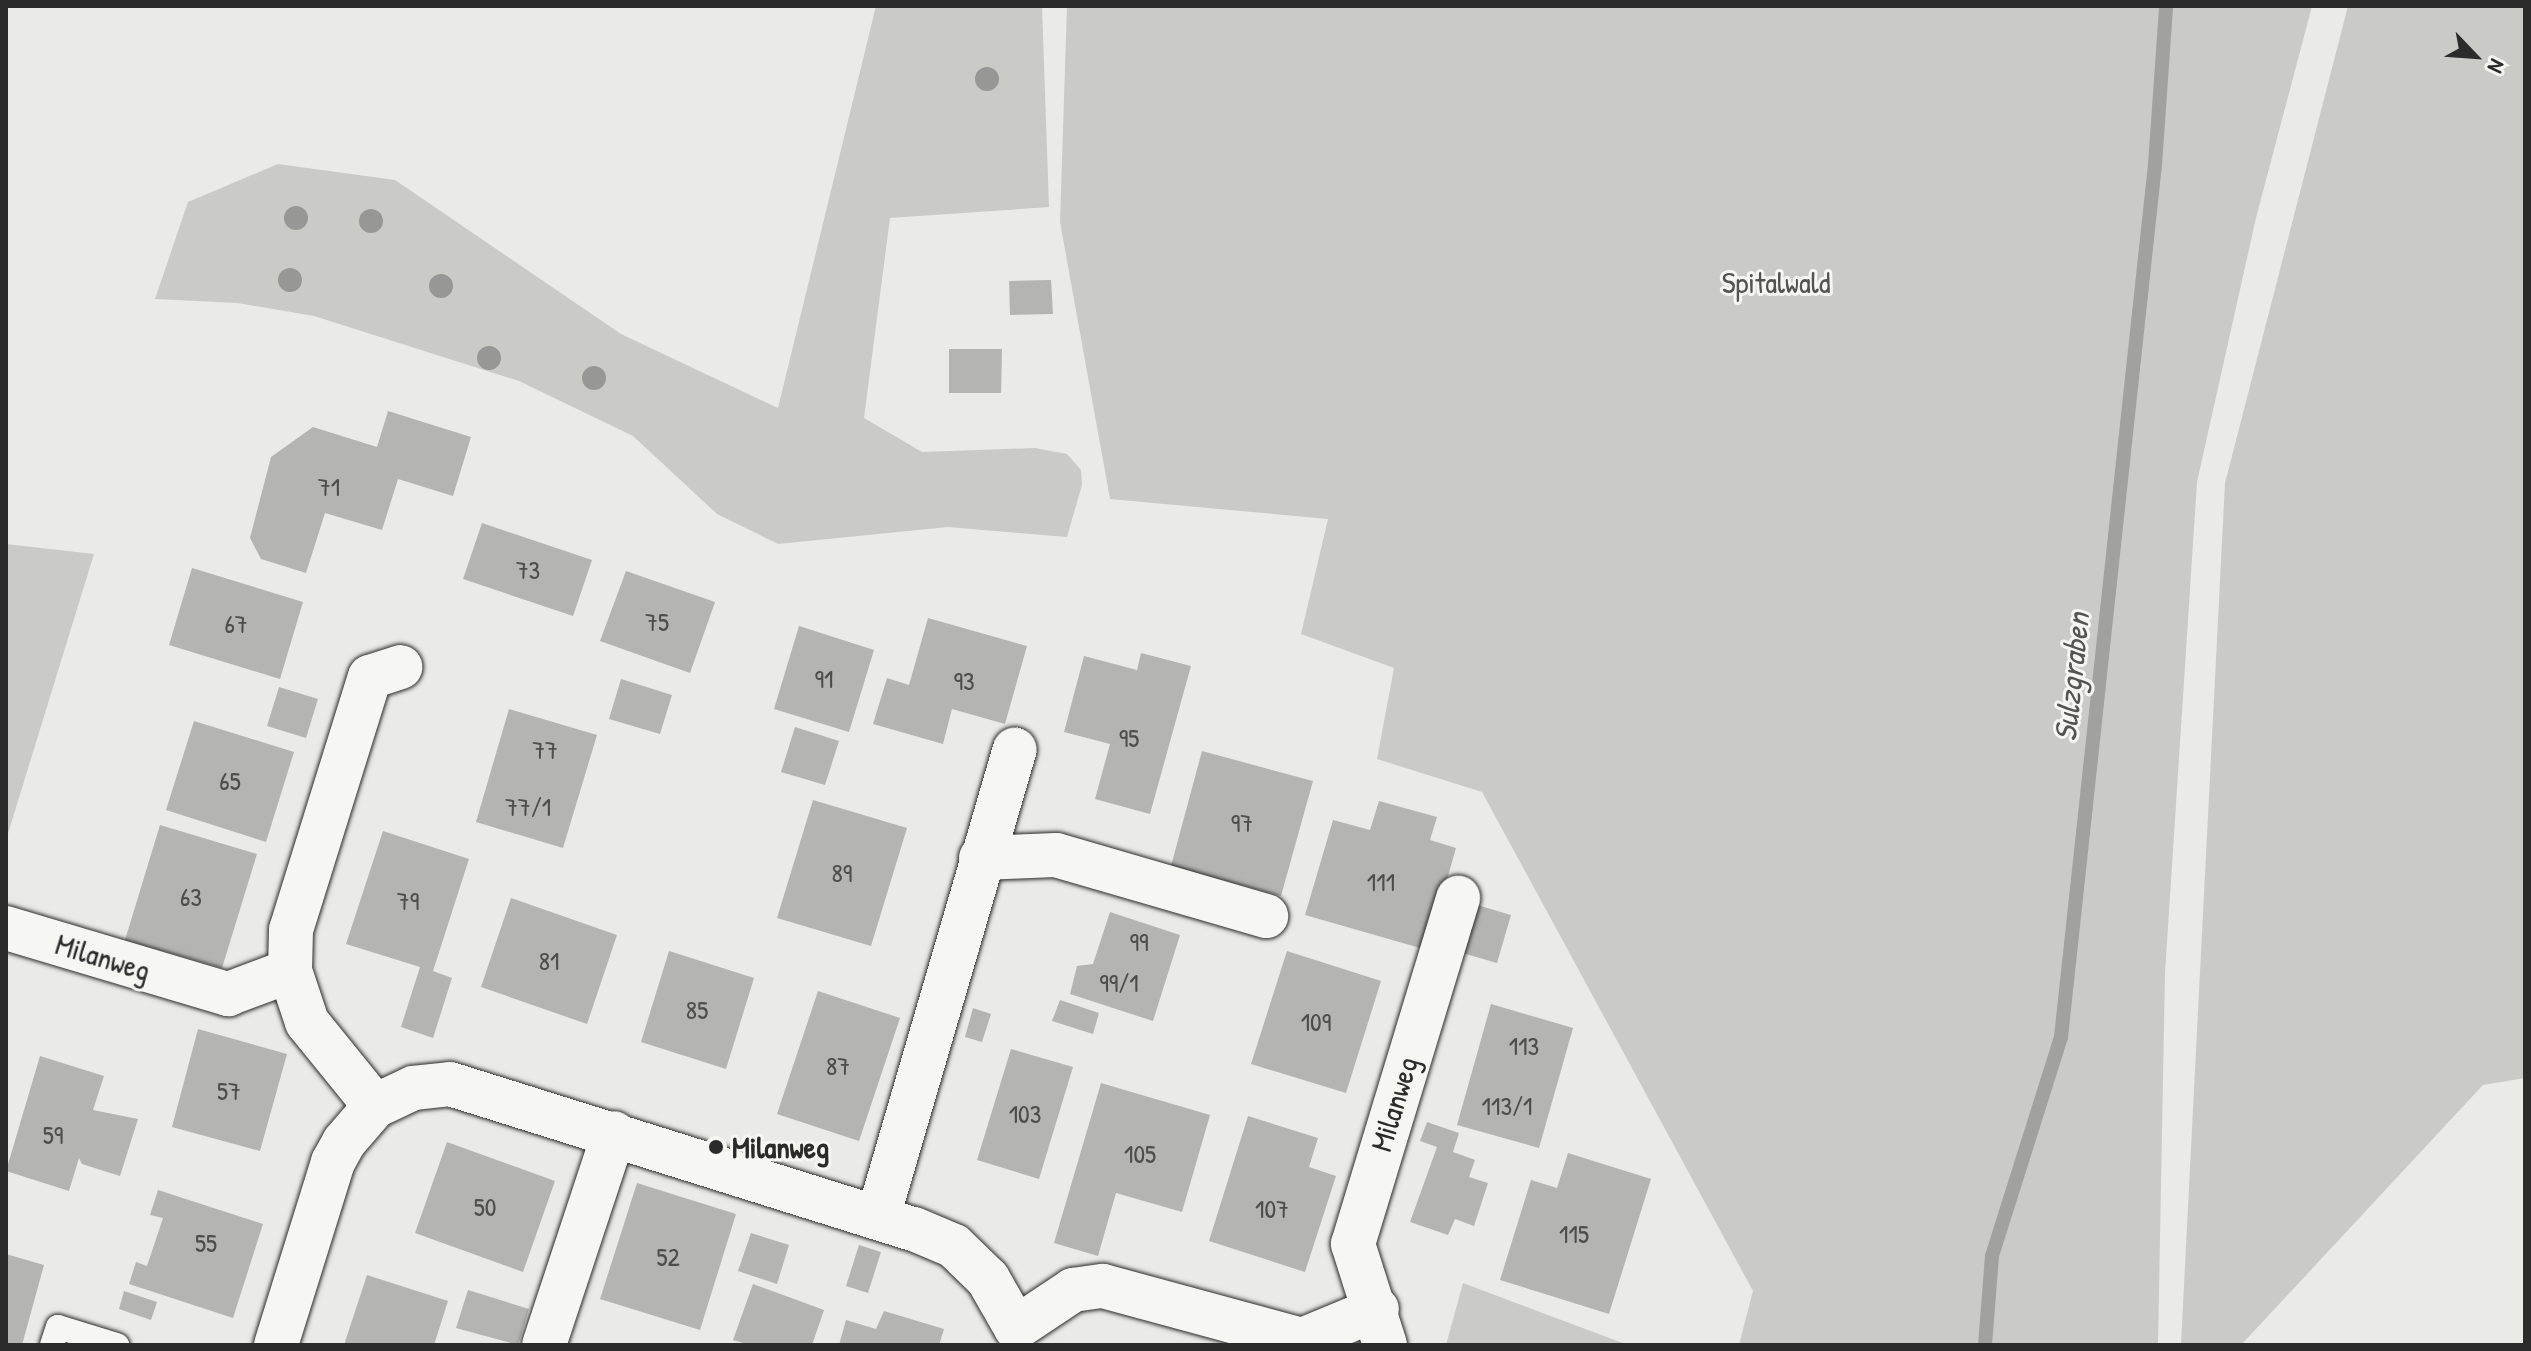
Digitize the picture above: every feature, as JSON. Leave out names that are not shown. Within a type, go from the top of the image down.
[{"type":"street","points":[[375,1106],[307,1022],[290,971],[291,930],[370,677],[400,667]]},
{"type":"street","points":[[878,1217],[1015,750]]},
{"type":"street","points":[[981,858],[1056,855],[1266,916]]},
{"type":"street","name":"Milanweg","points":[[276,1345],[333,1162],[375,1106],[413,1088],[450,1084],[878,1217],[954,1246],[988,1279],[1013,1336],[1073,1290],[1103,1286],[1219,1332],[1302,1340],[1381,1327],[1353,1244],[1458,898]]},
{"type":"street","name":"Milanweg","points":[[6,928],[228,994],[290,971]]},
{"type":"street","points":[[544,1345],[614,1133]]},
{"type":"lane","points":[[52,1345],[58,1327],[117,1345]]},
{"type":"green space","points":[[876,6],[1042,6],[1049,207],[890,218],[864,418],[922,452],[1035,448],[1067,454],[1081,470],[1082,485],[1067,537],[948,527],[778,544],[717,514],[633,436],[519,381],[314,316],[237,303],[155,299],[188,202],[278,164],[395,180],[621,334],[778,408]]},
{"type":"green space","name":"Spitalwald","points":[[1067,6],[2312,6],[2256,218],[2197,482],[2165,973],[2158,1345],[1739,1345],[1753,1291],[1482,792],[1377,759],[1394,668],[1301,634],[1328,519],[1110,499],[1060,222]]},
{"type":"green space","points":[[2348,6],[2525,6],[2525,1078],[2483,1085],[2242,1344],[2181,1344],[2225,483]]},
{"type":"green space","points":[[6,544],[94,554],[6,840]]},
{"type":"green space","points":[[1463,1283],[1628,1345],[1446,1345]]},
{"type":"building","points":[[1051,280],[1053,314],[1010,315],[1009,281]]},
{"type":"building","points":[[949,349],[1002,349],[1001,393],[949,393]]},
{"type":"building","points":[[388,411],[471,437],[453,496],[398,479],[382,530],[325,513],[306,573],[261,559],[250,538],[271,457],[313,427],[377,447]]},
{"type":"building","points":[[482,523],[592,560],[573,616],[463,579]]},
{"type":"building","points":[[192,568],[303,602],[280,679],[169,645]]},
{"type":"building","points":[[626,571],[715,602],[690,673],[600,641]]},
{"type":"building","points":[[928,618],[1027,646],[1005,724],[952,709],[943,744],[873,724],[887,678],[909,685]]},
{"type":"building","points":[[799,626],[874,650],[849,732],[774,709]]},
{"type":"building","points":[[1141,653],[1191,666],[1150,814],[1095,799],[1110,744],[1064,732],[1084,656],[1137,670]]},
{"type":"building","points":[[621,679],[672,695],[660,734],[609,719]]},
{"type":"building","points":[[279,687],[318,699],[306,738],[267,726]]},
{"type":"building","points":[[509,709],[597,735],[563,848],[476,822]]},
{"type":"building","points":[[194,721],[294,752],[266,842],[166,810]]},
{"type":"building","points":[[795,727],[839,741],[825,785],[781,772]]},
{"type":"building","points":[[1202,751],[1313,781],[1281,896],[1171,866]]},
{"type":"building","points":[[813,800],[907,828],[871,946],[777,918]]},
{"type":"building","points":[[1379,801],[1437,817],[1430,840],[1456,848],[1427,950],[1305,915],[1333,820],[1370,830]]},
{"type":"building","points":[[160,825],[257,854],[222,968],[125,940]]},
{"type":"building","points":[[383,831],[469,859],[433,971],[452,978],[433,1038],[401,1027],[420,967],[346,944]]},
{"type":"building","points":[[511,898],[617,935],[587,1024],[481,987]]},
{"type":"building","points":[[1474,904],[1511,915],[1497,963],[1459,952]]},
{"type":"building","points":[[1110,912],[1180,935],[1153,1021],[1070,994],[1077,966],[1093,964]]},
{"type":"building","points":[[669,951],[754,978],[726,1069],[641,1042]]},
{"type":"building","points":[[1287,951],[1381,981],[1346,1093],[1251,1064]]},
{"type":"building","points":[[818,991],[900,1018],[859,1141],[777,1114]]},
{"type":"building","points":[[1060,1000],[1099,1013],[1093,1034],[1052,1021]]},
{"type":"building","points":[[1491,1004],[1573,1028],[1539,1148],[1457,1125]]},
{"type":"building","points":[[973,1008],[991,1014],[982,1042],[965,1037]]},
{"type":"building","points":[[198,1029],[287,1054],[260,1151],[172,1127]]},
{"type":"building","points":[[1011,1049],[1073,1067],[1039,1179],[977,1160]]},
{"type":"building","points":[[40,1056],[104,1076],[93,1110],[138,1119],[120,1176],[82,1164],[79,1158],[69,1191],[6,1171]]},
{"type":"building","points":[[1101,1083],[1210,1115],[1182,1212],[1116,1193],[1098,1256],[1054,1243]]},
{"type":"building","points":[[1248,1116],[1318,1138],[1309,1167],[1336,1176],[1305,1272],[1209,1241]]},
{"type":"building","points":[[1427,1122],[1459,1133],[1453,1152],[1475,1160],[1469,1177],[1488,1183],[1474,1226],[1455,1219],[1448,1235],[1410,1222],[1437,1147],[1420,1141]]},
{"type":"building","points":[[447,1142],[555,1181],[523,1272],[415,1233]]},
{"type":"building","points":[[1568,1153],[1651,1179],[1609,1314],[1500,1280],[1531,1180],[1557,1188]]},
{"type":"building","points":[[637,1183],[736,1214],[700,1330],[600,1299]]},
{"type":"building","points":[[158,1190],[263,1224],[233,1318],[129,1284],[136,1262],[147,1266],[163,1218],[150,1215]]},
{"type":"building","points":[[751,1233],[789,1245],[777,1284],[738,1271]]},
{"type":"building","points":[[859,1245],[881,1252],[868,1293],[846,1286]]},
{"type":"building","points":[[6,1254],[44,1265],[22,1345],[6,1345]]},
{"type":"building","points":[[367,1275],[448,1301],[434,1345],[344,1345]]},
{"type":"building","points":[[753,1284],[824,1310],[812,1345],[750,1345],[733,1340]]},
{"type":"building","points":[[468,1290],[529,1309],[518,1345],[456,1328]]},
{"type":"building","points":[[124,1291],[157,1302],[151,1320],[119,1309]]},
{"type":"building","points":[[884,1311],[944,1329],[939,1345],[839,1345],[846,1320],[876,1329]]},
{"type":"waterway","name":"Sulzgraben","points":[[1985,1345],[1992,1256],[2061,1037],[2155,165],[2166,6]]},
{"type":"place","name":"Milanweg","points":[[716,1147]]}]
